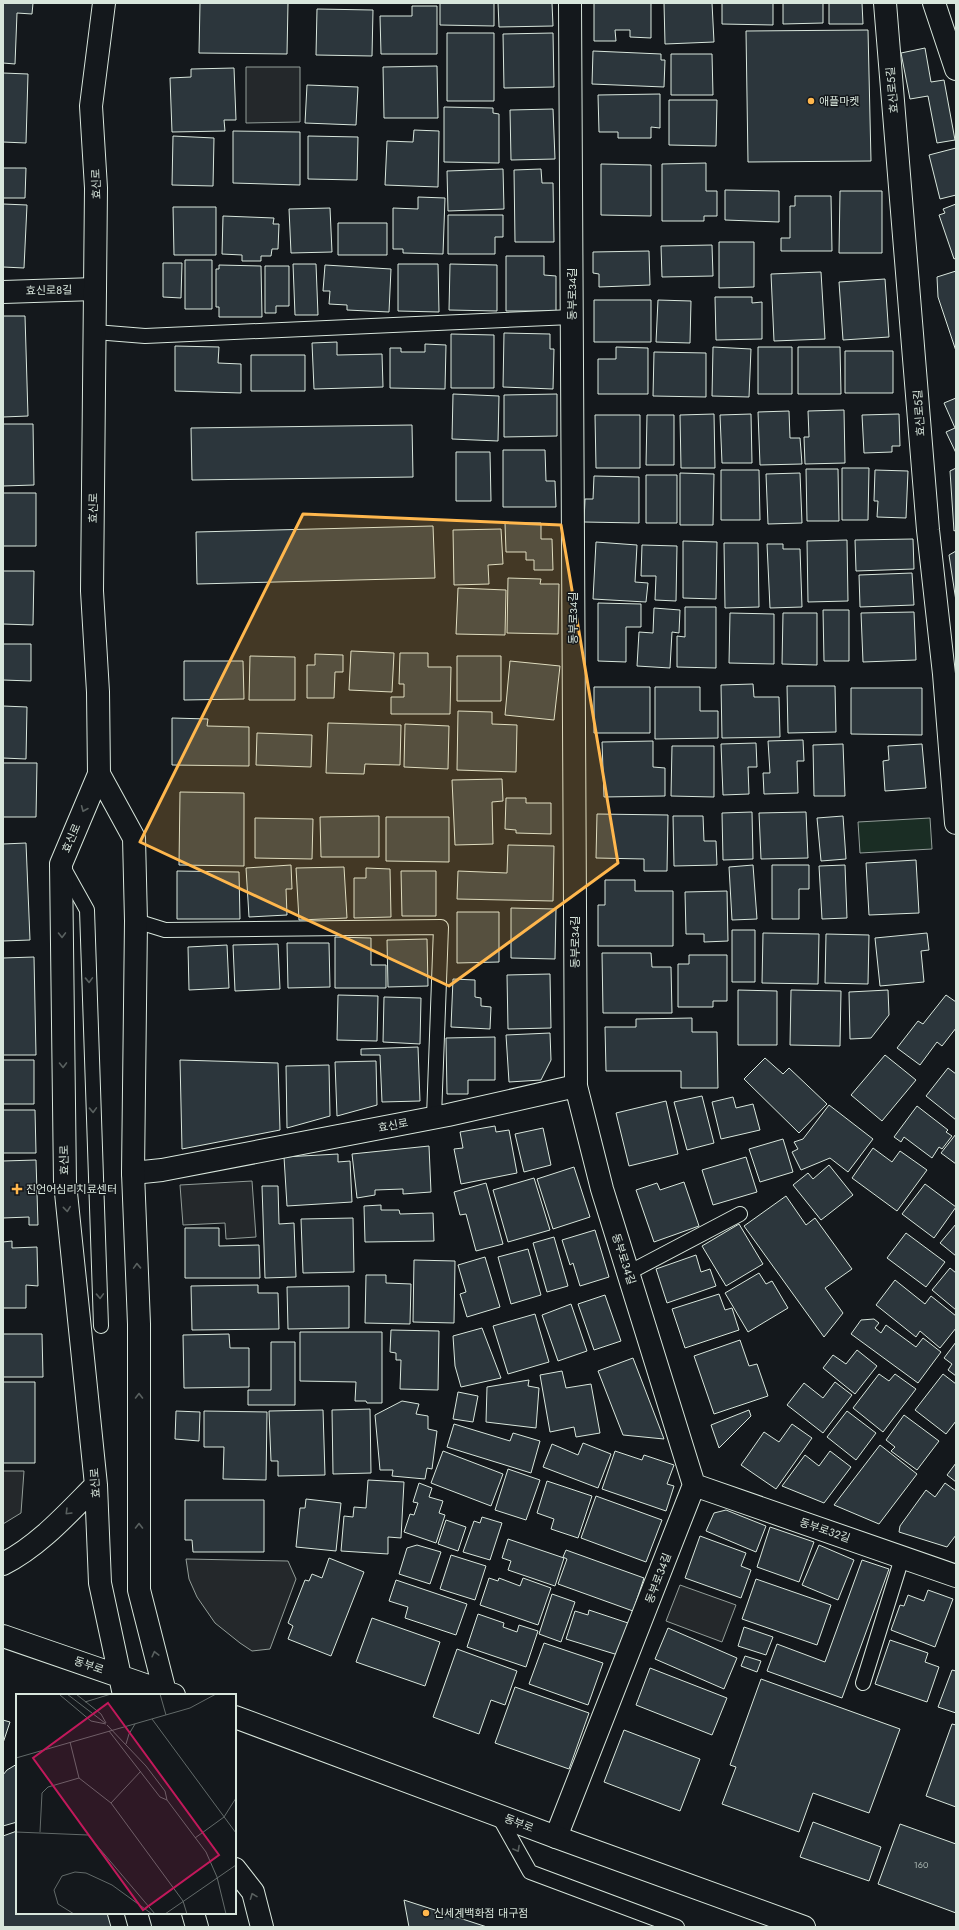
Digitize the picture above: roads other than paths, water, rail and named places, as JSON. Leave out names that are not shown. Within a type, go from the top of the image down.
[{"type":"street","name":"효신로","points":[[104,3],[91,106],[96,188],[92,591],[98,692],[99,774],[61,864],[65,1183],[96,1485],[100,1583],[121,1685]]},
{"type":"street","name":"동부로34길","points":[[556,1837],[694,1485],[602,1189],[576,1086],[570,3]]},
{"type":"street","name":"효신로5길","points":[[885,3],[928,530],[944,674],[956,823]]},
{"type":"street","points":[[934,3],[956,69]]},
{"type":"street","name":"효신로8길","points":[[3,292],[95,289]]},
{"type":"street","points":[[99,774],[134,838],[136,921],[133,1173],[139,1324],[139,1590],[168,1694]]},
{"type":"street","name":"효신로","points":[[133,1173],[162,1170],[434,1117],[576,1086]]},
{"type":"street","points":[[3,1564],[16,1558],[51,1530],[96,1485]]},
{"type":"street","name":"동부로32길","points":[[694,1485],[956,1576]]},
{"type":"street","name":"동부로","points":[[3,1636],[121,1685],[168,1694]]},
{"type":"street","name":"동부로","points":[[236,1718],[804,1927]]},
{"type":"street","points":[[236,1870],[253,1892],[262,1927]]},
{"type":"street","points":[[136,1914],[140,1927]]},
{"type":"street","points":[[192,1914],[197,1927]]},
{"type":"lane","points":[[95,332],[145,336],[572,317]]},
{"type":"lane","points":[[61,864],[87,910],[101,1326]]},
{"type":"lane","points":[[136,921],[165,930],[440,927],[434,1117]]},
{"type":"lane","points":[[628,1273],[740,1214]]},
{"type":"lane","points":[[863,1683],[902,1558]]},
{"type":"lane","points":[[498,1815],[530,1872],[542,1886],[650,1927]]},
{"type":"lane","points":[[530,1872],[677,1927]]},
{"type":"place","name":"애플마켓","points":[[811,101]]},
{"type":"place","name":"진언어심리치료센터","points":[[17,1189]]},
{"type":"place","name":"신세계백화점 대구점","points":[[426,1913]]}]
